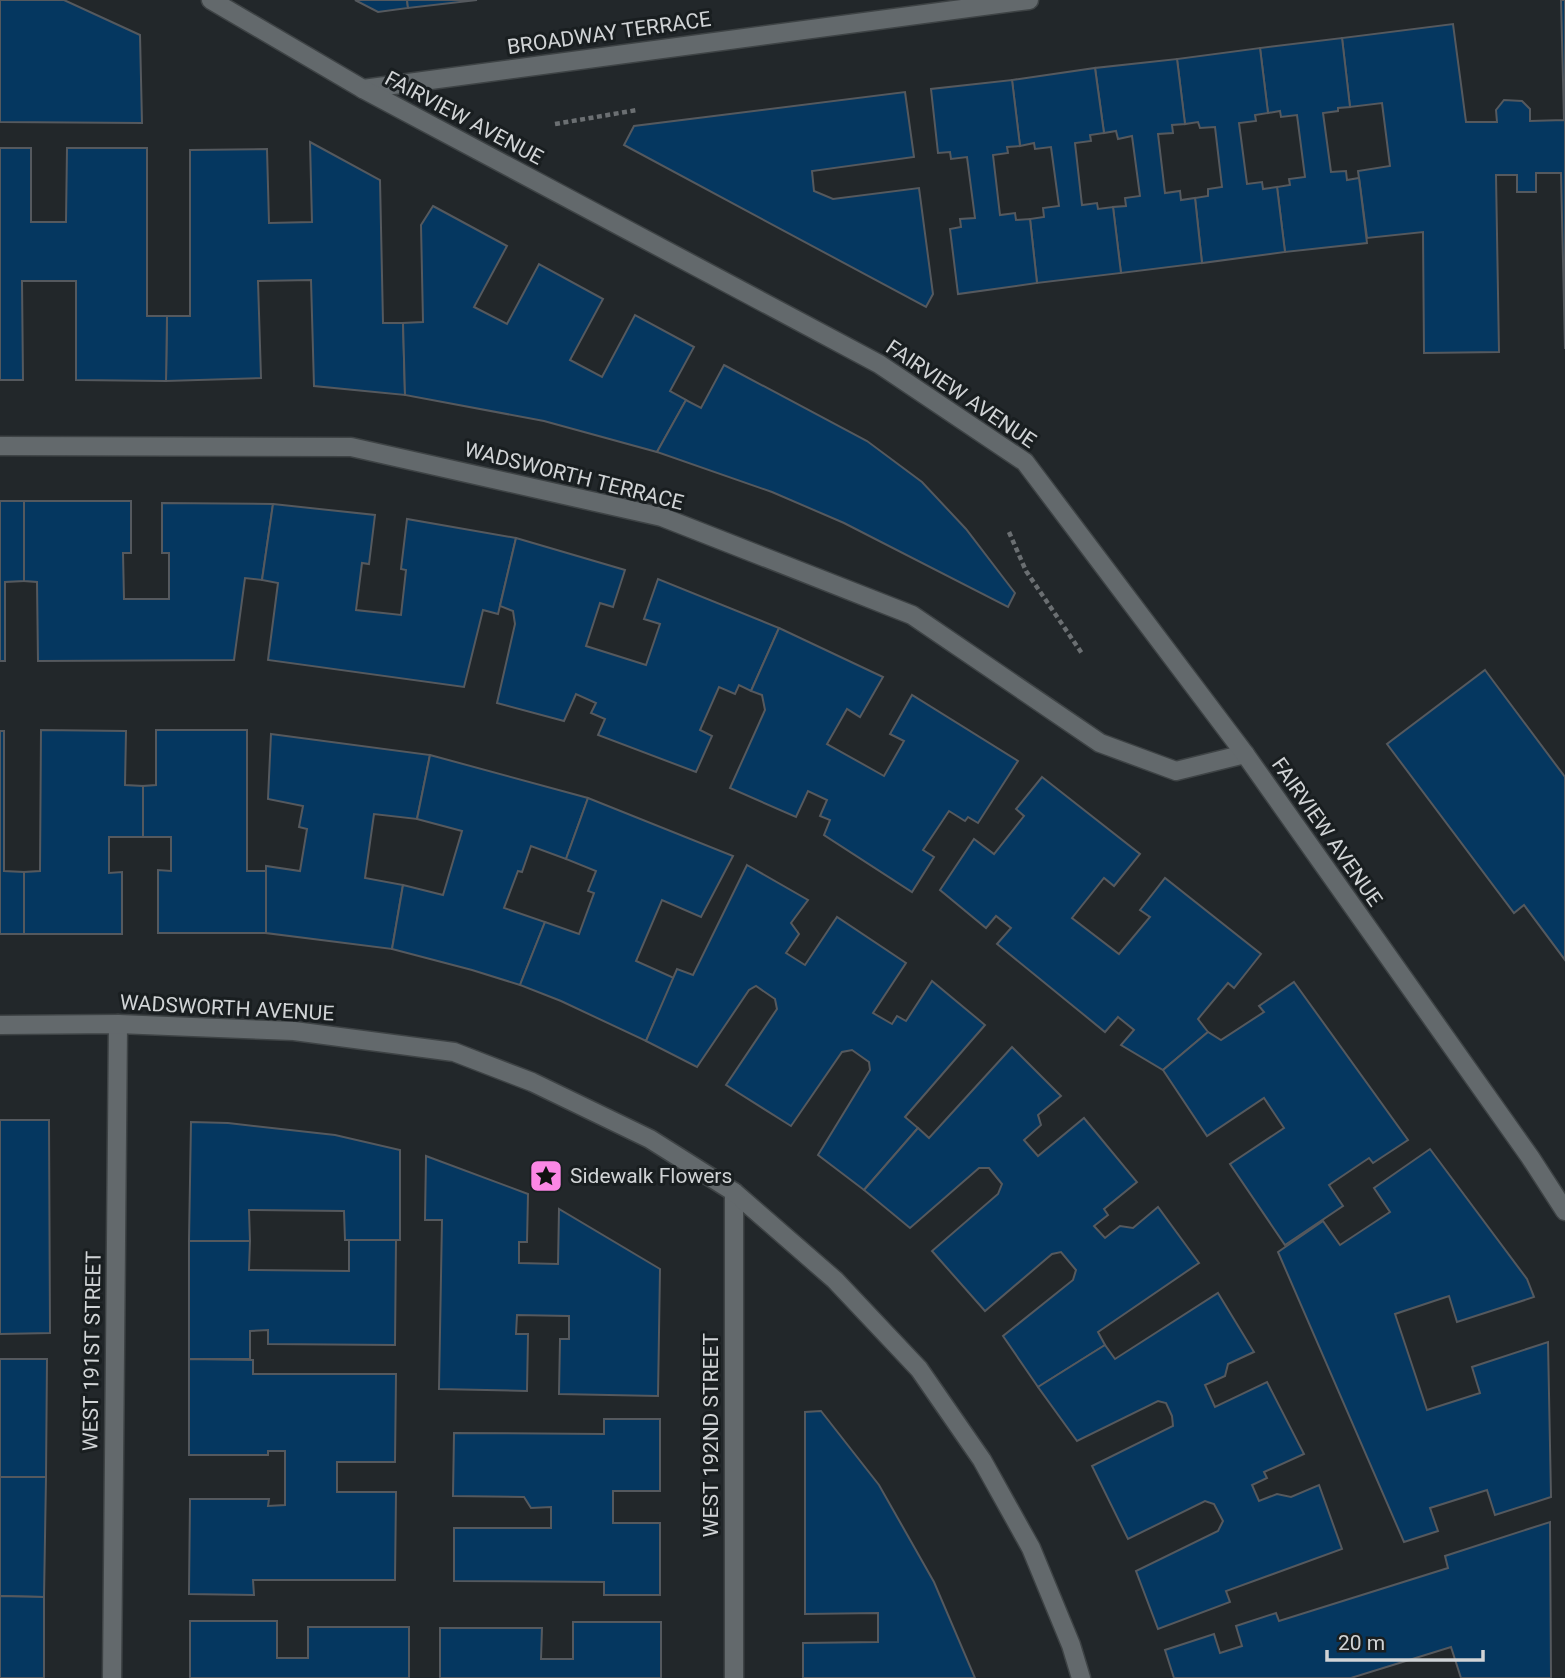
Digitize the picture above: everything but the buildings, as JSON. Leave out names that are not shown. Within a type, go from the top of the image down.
[{"type":"street","name":"FAIRVIEW AVENUE","points":[[211,0],[363,89],[879,364],[1025,462],[1245,754],[1530,1157],[1565,1211]]},
{"type":"street","name":"BROADWAY TERRACE","points":[[363,89],[1028,0]]},
{"type":"street","name":"WADSWORTH TERRACE","points":[[0,446],[351,447],[662,517],[912,615],[1100,743],[1176,771],[1245,754]]},
{"type":"street","name":"WADSWORTH AVENUE","points":[[0,1025],[118,1024],[294,1031],[454,1052],[532,1082],[650,1139],[734,1192],[835,1280],[919,1369],[982,1460],[1031,1548],[1071,1645],[1081,1678]]},
{"type":"street","name":"WEST 191ST STREET","points":[[112,1678],[118,1024]]},
{"type":"street","name":"WEST 192ND STREET","points":[[734,1192],[734,1678]]},
{"type":"path","points":[[555,124],[637,110]]},
{"type":"path","points":[[1009,532],[1026,570],[1083,655]]},
{"type":"place","name":"Sidewalk Flowers","points":[[546,1176]]}]
